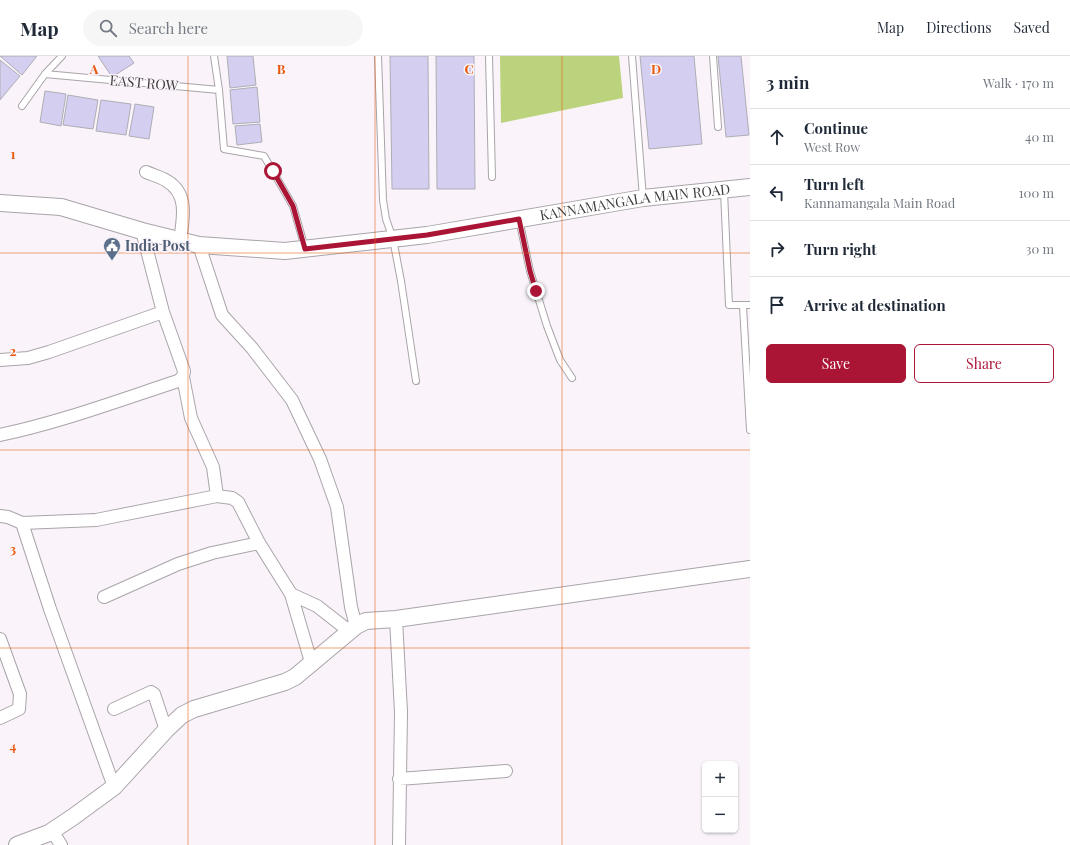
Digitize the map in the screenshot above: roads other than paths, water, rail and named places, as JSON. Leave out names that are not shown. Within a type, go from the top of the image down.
[{"type":"street","points":[[146,172],[167,181],[175,188],[182,200],[184,214],[180,240]]},
{"type":"street","name":"KANNAMANGALA MAIN ROAD","points":[[0,203],[61,207],[142,231],[199,245],[285,251],[427,235],[643,198],[750,187]]},
{"type":"street","points":[[142,231],[163,312],[184,371],[183,377],[191,418],[213,467],[217,496]]},
{"type":"street","points":[[199,245],[222,315],[252,348],[292,400],[320,459],[337,507],[351,607],[352,628]]},
{"type":"street","points":[[0,360],[28,358],[49,352],[163,312]]},
{"type":"street","points":[[0,435],[26,429],[122,399],[178,381],[183,377]]},
{"type":"street","points":[[0,516],[8,517],[22,523],[96,520],[217,496],[232,498],[238,502],[259,543],[291,594],[311,662]]},
{"type":"street","points":[[22,523],[52,616],[114,787]]},
{"type":"street","points":[[104,597],[178,564],[212,553],[259,543]]},
{"type":"street","points":[[17,845],[52,831],[74,818],[114,787],[166,730],[182,715],[194,709],[285,682],[295,677],[352,628],[366,621],[396,619],[750,569]]},
{"type":"street","points":[[291,594],[317,606],[352,628]]},
{"type":"street","points":[[396,619],[400,712],[398,845]]},
{"type":"street","points":[[0,639],[20,694],[19,708],[0,718]]},
{"type":"street","points":[[114,709],[151,692],[154,694],[166,730]]},
{"type":"street","points":[[400,779],[506,771]]},
{"type":"street","points":[[52,831],[61,845]]},
{"type":"lane","points":[[22,106],[45,74],[62,56]]},
{"type":"lane","points":[[214,56],[219,90],[224,149],[264,156],[293,206],[305,249]]},
{"type":"lane","points":[[378,56],[383,200],[386,219],[393,239],[402,288],[416,381]]},
{"type":"lane","points":[[490,56],[492,177]]},
{"type":"lane","points":[[632,56],[643,198]]},
{"type":"lane","points":[[713,56],[718,127]]},
{"type":"lane","name":"EAST ROW","points":[[45,74],[219,90]]},
{"type":"lane","points":[[724,189],[729,305],[750,305]]},
{"type":"lane","points":[[519,219],[530,271],[547,326],[560,360],[572,378]]},
{"type":"lane","points":[[743,306],[750,430]]},
{"type":"place","name":"India Post","points":[[112,261]]}]
